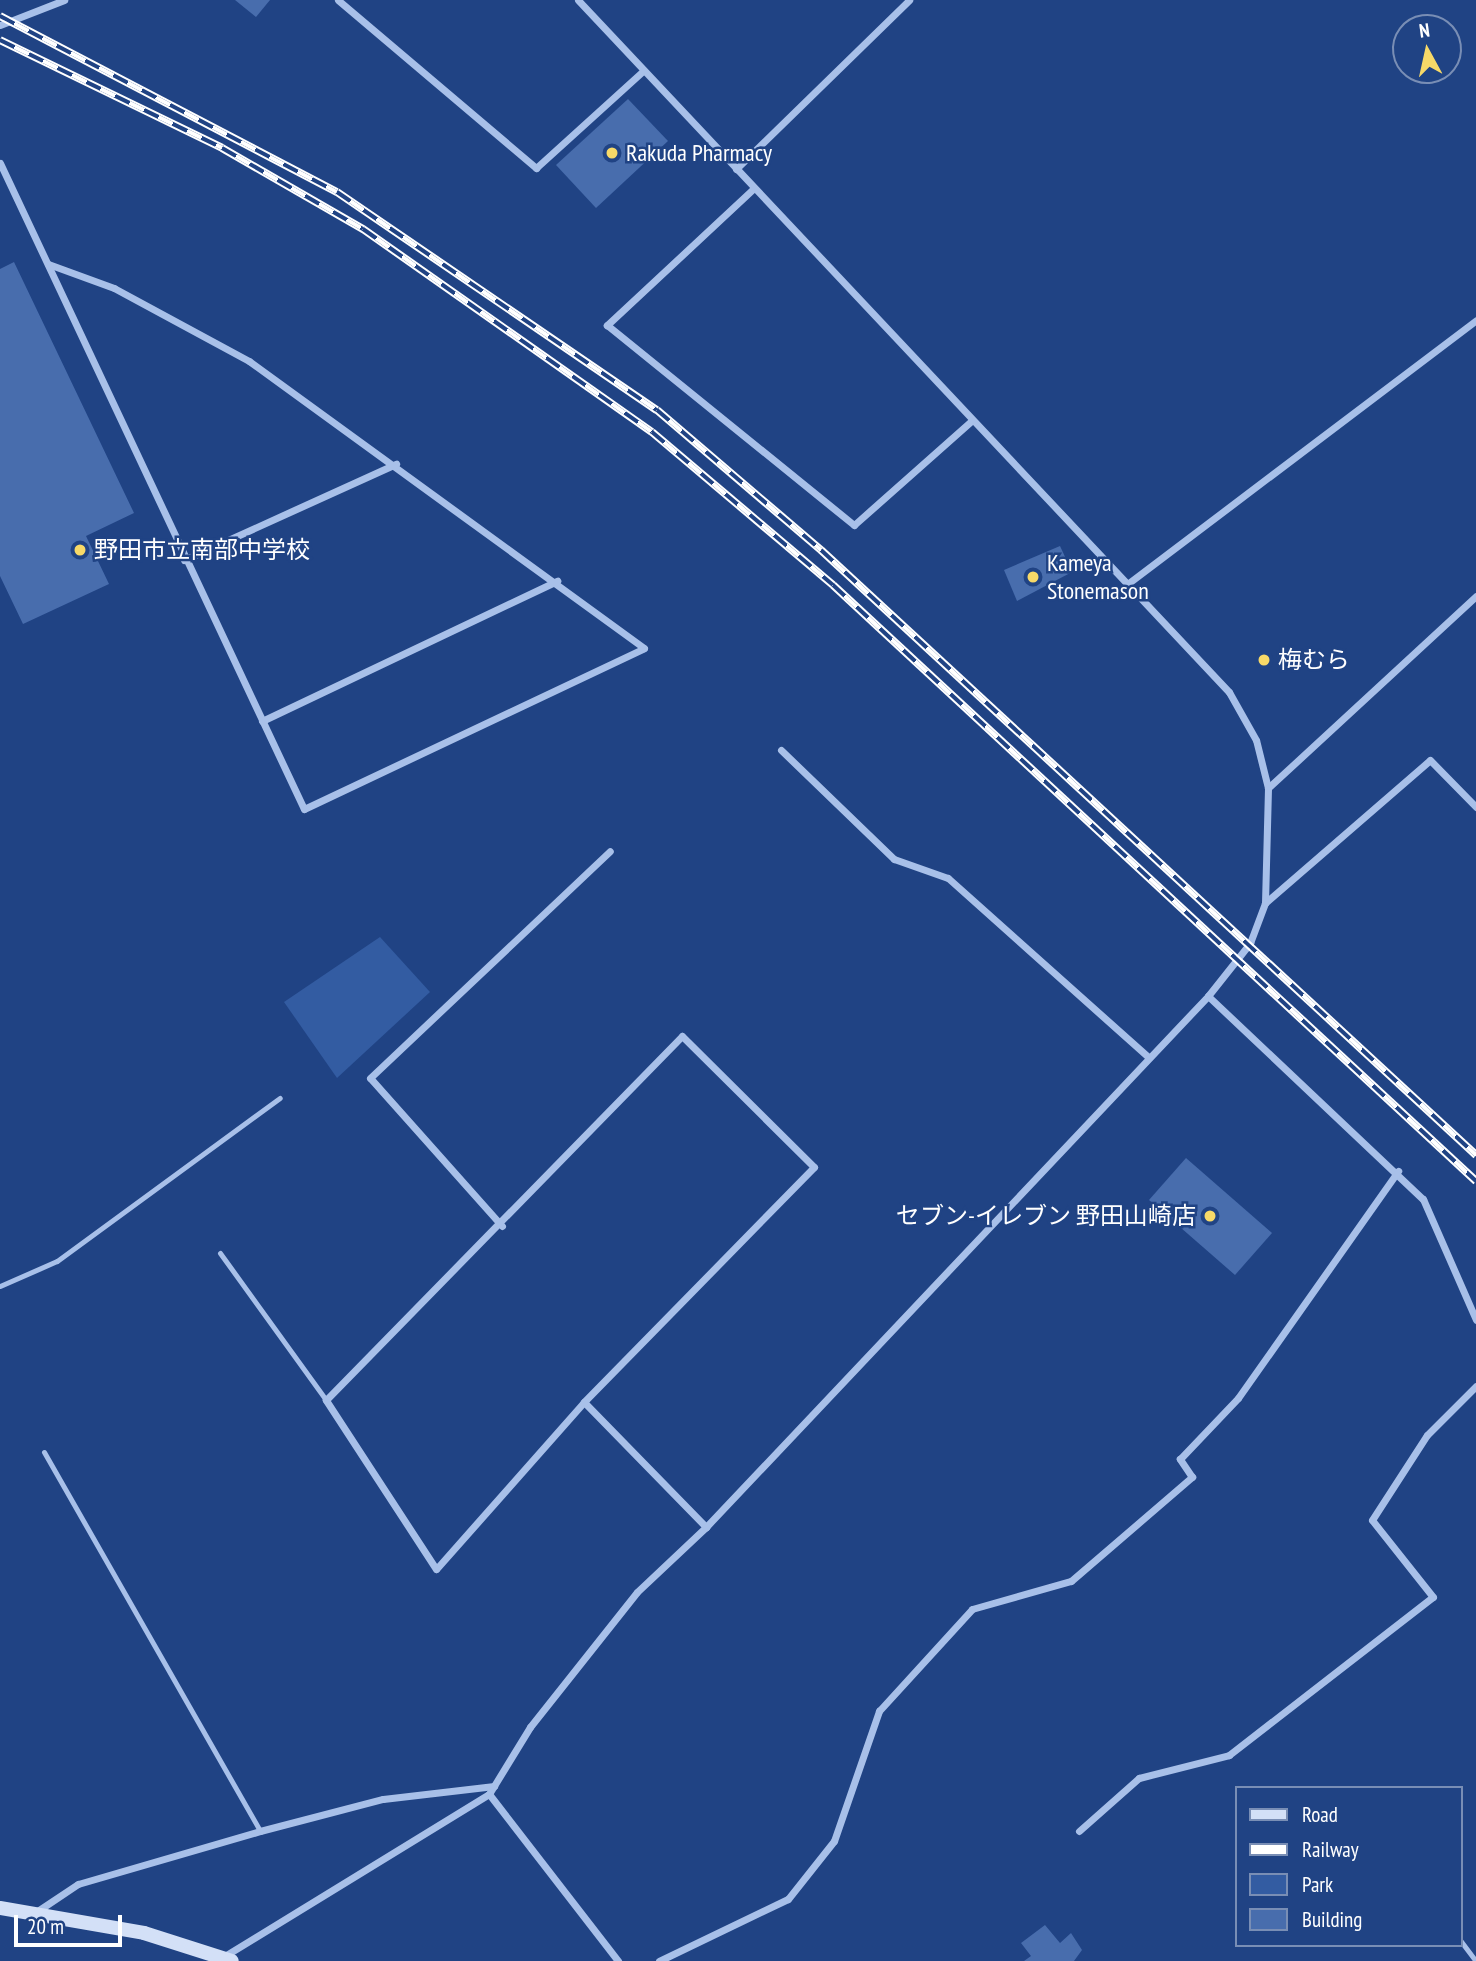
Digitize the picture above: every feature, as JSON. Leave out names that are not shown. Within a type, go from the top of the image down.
[{"type":"street","points":[[0,25],[64,0]]},
{"type":"street","points":[[338,0],[536,169],[643,71]]},
{"type":"street","points":[[0,1908],[39,1910],[223,1960],[489,1794],[530,1727],[637,1592],[706,1527],[1147,1056],[1208,996],[1250,943],[1265,903],[1268,788],[1256,740],[1230,692],[1130,582],[971,421],[578,0]]},
{"type":"street","points":[[736,169],[909,0]]},
{"type":"street","points":[[0,163],[184,560],[304,809],[645,648],[396,464],[249,361],[114,288],[48,264]]},
{"type":"street","points":[[753,189],[607,325],[854,525],[971,421]]},
{"type":"street","points":[[1130,582],[1476,320]]},
{"type":"street","points":[[184,560],[396,464]]},
{"type":"street","points":[[262,721],[557,581]]},
{"type":"street","points":[[1268,788],[1476,596]]},
{"type":"street","points":[[782,750],[894,859],[948,878],[1147,1056]]},
{"type":"street","points":[[1265,903],[1430,760],[1476,807]]},
{"type":"street","points":[[502,1226],[370,1078],[610,851]]},
{"type":"street","points":[[1208,996],[1398,1171],[1439,1228],[1476,1320]]},
{"type":"street","points":[[682,1036],[814,1167],[584,1402],[436,1569],[326,1401],[502,1226],[682,1036]]},
{"type":"street","points":[[659,1961],[788,1899],[834,1841],[879,1712],[972,1609],[1071,1581],[1192,1477],[1180,1459],[1238,1398],[1398,1171]]},
{"type":"street","points":[[1079,1831],[1139,1778],[1229,1755],[1433,1597],[1372,1520],[1427,1435],[1476,1386]]},
{"type":"street","points":[[584,1402],[706,1527]]},
{"type":"street","points":[[39,1910],[78,1884],[260,1831],[383,1799],[494,1786]]},
{"type":"street","points":[[489,1794],[618,1961]]},
{"type":"lane","points":[[0,1286],[57,1261],[279,1098]]},
{"type":"lane","points":[[220,1253],[326,1401]]},
{"type":"lane","points":[[44,1452],[260,1831]]},
{"type":"lane","points":[[1462,1943],[1476,1961]]},
{"type":"green space","points":[[380,937],[430,992],[337,1078],[284,1002]]},
{"type":"building","points":[[235,0],[270,0],[256,17]]},
{"type":"building","name":"Rakuda Pharmacy","points":[[628,99],[668,141],[596,208],[556,165]]},
{"type":"building","points":[[14,262],[134,513],[86,536],[109,584],[23,624],[0,576],[0,269]]},
{"type":"building","name":"Kameya Stonemason","points":[[1060,546],[1072,572],[1017,601],[1004,570]]},
{"type":"building","name":"セブン-イレブン 野田山崎店","points":[[1186,1158],[1272,1233],[1235,1275],[1149,1200]]},
{"type":"building","points":[[1045,1925],[1060,1943],[1071,1933],[1082,1950],[1074,1961],[1024,1961],[1031,1956],[1021,1943]]},
{"type":"railway","points":[[0,16],[337,192],[657,410],[821,550],[1476,1155]]},
{"type":"railway","points":[[0,40],[222,148],[363,229],[652,432],[833,585],[1476,1181]]},
{"type":"place","name":"Rakuda Pharmacy","points":[[612,153]]},
{"type":"place","name":"野田市立南部中学校","points":[[80,550]]},
{"type":"place","name":"Kameya Stonemason","points":[[1033,577]]},
{"type":"place","name":"梅むら","points":[[1264,660]]},
{"type":"place","name":"セブン-イレブン 野田山崎店","points":[[1210,1216]]}]
